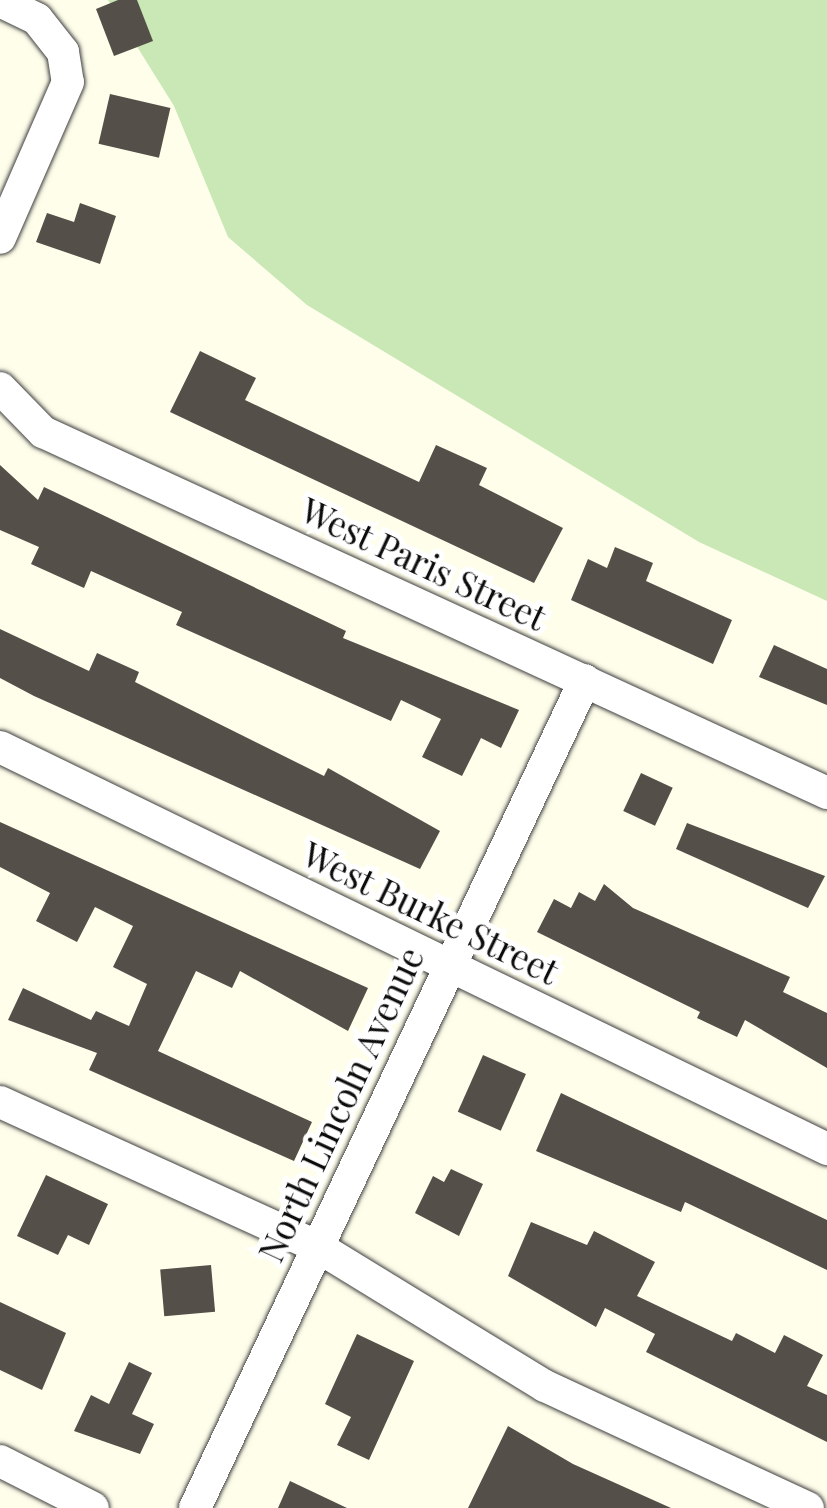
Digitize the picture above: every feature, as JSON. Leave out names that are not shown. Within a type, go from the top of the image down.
[{"type":"street","points":[[0,2],[37,19],[63,52],[68,82],[0,238]]},
{"type":"street","name":"West Paris Street","points":[[0,388],[43,432],[827,792]]},
{"type":"street","name":"North Lincoln Avenue","points":[[195,1508],[585,680]]},
{"type":"street","name":"West Burke Street","points":[[0,747],[827,1149]]},
{"type":"street","points":[[0,1102],[318,1246],[546,1386],[808,1508]]},
{"type":"street","points":[[0,1461],[93,1508]]},
{"type":"green space","points":[[108,0],[827,0],[827,601],[699,542],[307,305],[228,237],[174,106]]},
{"type":"building","points":[[118,0],[137,0],[153,41],[114,56],[96,9]]},
{"type":"building","points":[[110,94],[170,108],[159,158],[99,144]]},
{"type":"building","points":[[80,203],[116,216],[100,264],[36,242],[47,213],[74,222]]},
{"type":"building","points":[[200,351],[256,378],[245,400],[419,482],[436,445],[487,468],[479,485],[563,528],[534,583],[170,412]]},
{"type":"building","points":[[0,465],[38,500],[44,487],[346,631],[343,638],[519,710],[501,748],[481,738],[462,776],[422,757],[441,719],[401,700],[391,721],[176,625],[182,612],[91,571],[84,588],[31,564],[39,547],[0,530]]},
{"type":"building","points":[[615,547],[653,563],[646,581],[732,620],[713,664],[571,600],[588,559],[607,568]]},
{"type":"building","points":[[0,629],[89,671],[97,653],[139,672],[135,682],[324,776],[328,768],[440,831],[420,869],[34,696],[0,678]]},
{"type":"building","points":[[774,645],[827,669],[827,705],[759,677]]},
{"type":"building","points":[[641,773],[673,788],[655,826],[623,811]]},
{"type":"building","points":[[0,822],[368,988],[348,1031],[240,971],[232,988],[196,971],[158,1051],[312,1122],[294,1161],[89,1070],[97,1053],[8,1020],[23,988],[91,1020],[96,1011],[129,1026],[147,984],[113,967],[133,926],[95,907],[77,942],[36,921],[50,893],[0,867]]},
{"type":"building","points":[[687,823],[825,876],[808,908],[676,849]]},
{"type":"building","points":[[604,884],[633,908],[790,977],[783,992],[827,1013],[827,1068],[745,1020],[737,1037],[697,1018],[700,1012],[537,932],[554,899],[571,908],[579,892],[595,901]]},
{"type":"building","points":[[483,1055],[526,1074],[501,1131],[458,1112]]},
{"type":"building","points":[[561,1093],[827,1220],[827,1270],[685,1202],[681,1212],[536,1151]]},
{"type":"building","points":[[451,1169],[483,1184],[459,1236],[415,1213],[433,1176],[444,1182]]},
{"type":"building","points":[[46,1175],[108,1204],[89,1245],[68,1235],[58,1255],[17,1236]]},
{"type":"building","points":[[531,1222],[587,1245],[594,1231],[655,1262],[637,1296],[732,1341],[736,1333],[775,1353],[784,1335],[823,1355],[807,1386],[827,1395],[827,1442],[646,1352],[655,1334],[605,1308],[596,1327],[508,1276]]},
{"type":"building","points":[[211,1265],[215,1312],[164,1316],[160,1269]]},
{"type":"building","points":[[0,1302],[66,1333],[42,1390],[0,1370]]},
{"type":"building","points":[[357,1334],[414,1361],[369,1460],[337,1445],[351,1417],[325,1404]]},
{"type":"building","points":[[129,1362],[152,1373],[132,1414],[154,1424],[140,1454],[74,1431],[91,1395],[109,1404]]},
{"type":"building","points":[[508,1426],[573,1464],[671,1508],[468,1508]]},
{"type":"building","points":[[290,1481],[347,1508],[278,1508]]}]
